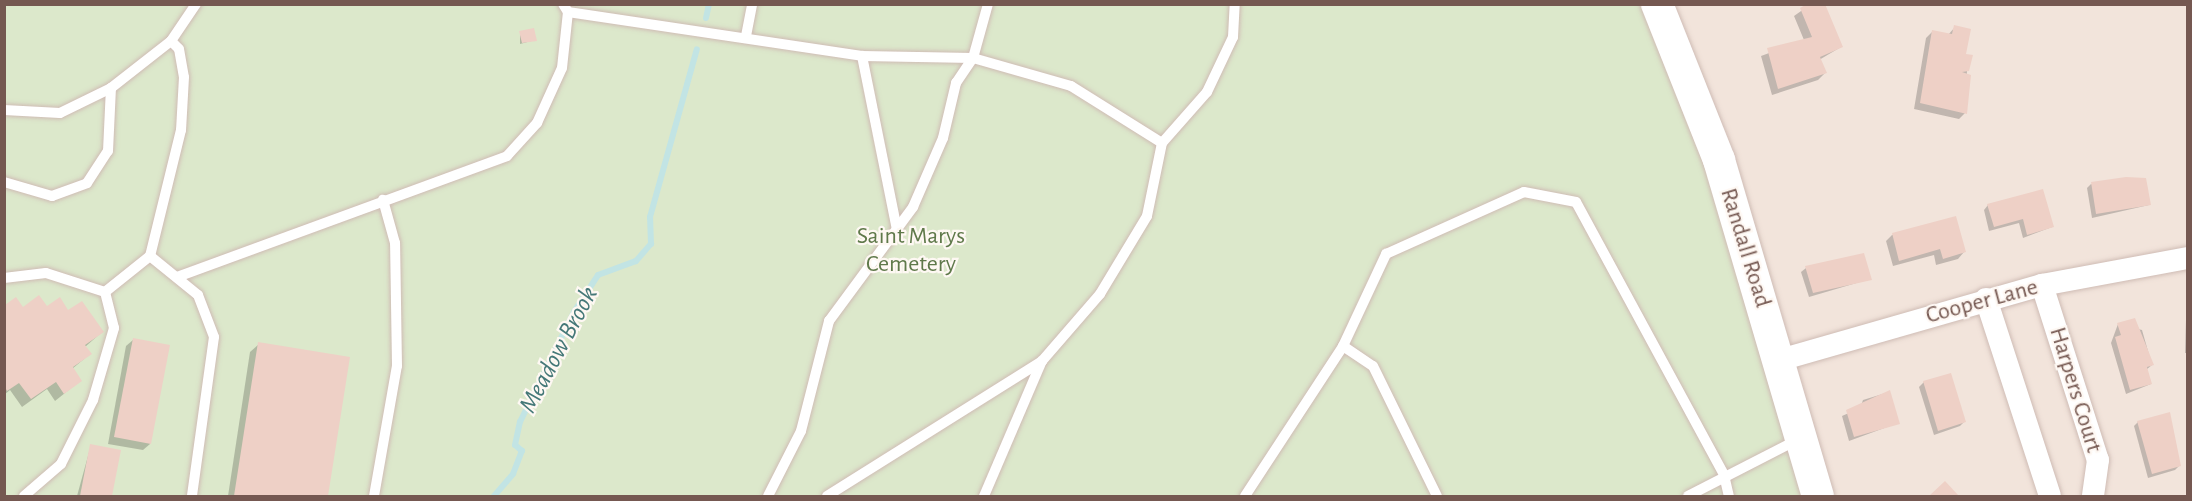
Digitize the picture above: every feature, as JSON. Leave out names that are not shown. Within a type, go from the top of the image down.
[{"type":"street","name":"Randall Road","points":[[1657,4],[1719,160],[1780,360],[1818,496]]},
{"type":"street","name":"Cooper Lane","points":[[1780,360],[1986,299],[2042,285],[2187,258]]},
{"type":"street","name":"Harpers Court","points":[[2042,285],[2098,460],[2100,482],[2093,496]]},
{"type":"street","points":[[1986,299],[2050,496]]},
{"type":"lane","points":[[4,110],[60,113],[111,88],[171,41],[196,4]]},
{"type":"lane","points":[[746,36],[752,4]]},
{"type":"lane","points":[[768,496],[801,431],[829,321],[913,207],[943,138],[956,83],[973,58],[988,4]]},
{"type":"lane","points":[[827,496],[1042,361],[1100,294],[1147,216],[1162,143],[1207,92],[1233,37],[1235,4]]},
{"type":"lane","points":[[177,278],[507,156],[537,123],[562,68],[566,8],[862,56],[973,58],[1071,86],[1162,143]]},
{"type":"lane","points":[[105,292],[150,256],[181,130],[184,78],[179,50],[171,41]]},
{"type":"lane","points":[[862,56],[897,229]]},
{"type":"lane","points":[[4,182],[52,196],[87,183],[108,151],[111,88]]},
{"type":"lane","points":[[1245,496],[1343,346],[1386,254],[1524,192],[1576,202],[1724,475],[1729,496]]},
{"type":"lane","points":[[374,496],[397,366],[395,243],[383,200]]},
{"type":"lane","points":[[150,256],[198,295],[214,337],[192,496]]},
{"type":"lane","points":[[4,278],[46,273],[105,292]]},
{"type":"lane","points":[[24,496],[61,464],[93,400],[114,328],[105,292]]},
{"type":"lane","points":[[1343,346],[1373,366],[1437,496]]},
{"type":"lane","points":[[984,496],[1042,361]]},
{"type":"lane","points":[[1688,496],[1724,475],[1802,438]]},
{"type":"shaded area","points":[[1666,5],[2187,5],[2187,496],[1827,496]]},
{"type":"green space","name":"Saint Marys Cemetery","points":[[4,5],[1657,5],[1818,496],[5,496]]},
{"type":"building","points":[[1807,4],[1825,4],[1843,47],[1820,57],[1827,73],[1778,89],[1767,48],[1812,37],[1800,8]]},
{"type":"building","points":[[1954,25],[1971,29],[1966,54],[1973,55],[1969,71],[1962,72],[1971,75],[1967,114],[1920,103],[1932,30],[1952,34]]},
{"type":"building","points":[[534,28],[537,41],[522,43],[519,31]]},
{"type":"building","points":[[2126,177],[2146,178],[2151,205],[2096,214],[2091,182]]},
{"type":"building","points":[[2043,189],[2054,227],[2027,235],[2023,219],[1994,227],[1987,204]]},
{"type":"building","points":[[1956,216],[1966,252],[1943,259],[1940,249],[1899,261],[1892,233]]},
{"type":"building","points":[[1864,253],[1872,280],[1813,293],[1805,266]]},
{"type":"building","points":[[39,295],[47,306],[60,297],[68,310],[82,301],[104,332],[85,345],[92,354],[73,367],[82,381],[64,394],[56,382],[31,399],[19,383],[7,391],[5,387],[5,305],[16,297],[23,307]]},
{"type":"building","points":[[2135,318],[2154,365],[2147,367],[2152,384],[2130,390],[2115,337],[2121,335],[2117,323]]},
{"type":"building","points":[[133,338],[170,345],[151,444],[114,437]]},
{"type":"building","points":[[258,342],[350,357],[328,496],[234,496]]},
{"type":"building","points":[[1951,373],[1966,422],[1938,431],[1923,381]]},
{"type":"building","points":[[1890,390],[1900,424],[1854,437],[1846,410]]},
{"type":"building","points":[[2170,412],[2181,466],[2152,474],[2137,421]]},
{"type":"building","points":[[90,444],[121,450],[112,496],[80,496]]},
{"type":"building","points":[[1945,481],[1959,496],[1929,496]]},
{"type":"waterway","name":"Meadow Brook","points":[[706,18],[709,4]]},
{"type":"waterway","name":"Meadow Brook","points":[[494,496],[513,474],[522,451],[515,445],[520,422],[574,312],[598,275],[636,261],[651,244],[650,217],[697,49]]}]
